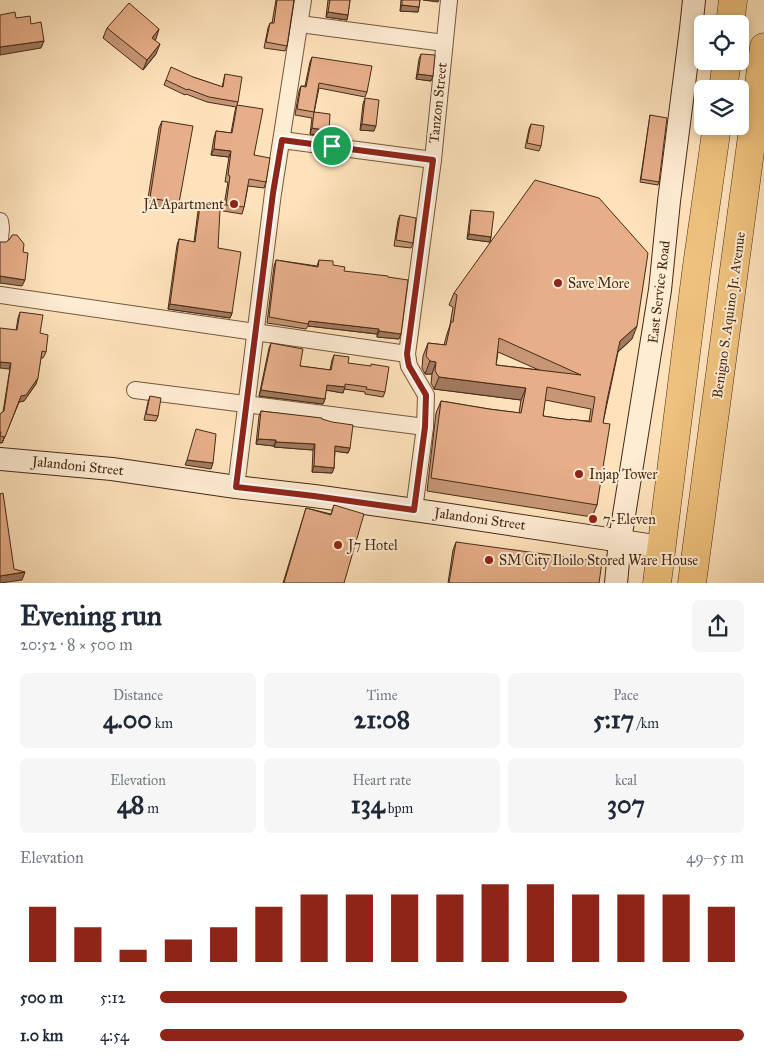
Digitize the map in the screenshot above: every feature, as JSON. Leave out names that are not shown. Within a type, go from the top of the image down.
[{"type":"highway","points":[[731,15],[732,0]]},
{"type":"highway","name":"Benigno S. Aquino Jr. Avenue","points":[[692,583],[764,47]]},
{"type":"highway","points":[[657,583],[696,273],[716,135]]},
{"type":"main road","name":"East Service Road","points":[[616,583],[620,540],[660,290],[694,0]]},
{"type":"main road","name":"Jalandoni Street","points":[[0,459],[112,469],[414,510],[661,547]]},
{"type":"street","points":[[236,487],[273,193],[303,0]]},
{"type":"street","name":"Tanzon Street","points":[[407,354],[433,160],[448,0]]},
{"type":"street","points":[[300,24],[444,43]]},
{"type":"street","points":[[282,140],[433,160]]},
{"type":"street","points":[[0,221],[0,239]]},
{"type":"street","points":[[0,295],[407,354],[409,366],[426,395],[425,427],[414,510]]},
{"type":"street","points":[[135,390],[425,427]]},
{"type":"building","points":[[277,0],[294,0],[287,46],[266,42],[270,23],[274,23]]},
{"type":"building","points":[[330,0],[350,0],[348,15],[328,12]]},
{"type":"building","points":[[402,0],[420,0],[419,7],[402,5]]},
{"type":"building","points":[[129,3],[159,29],[152,38],[160,44],[147,60],[107,28]]},
{"type":"building","points":[[15,12],[16,18],[30,16],[31,24],[41,22],[44,41],[0,47],[0,15]]},
{"type":"building","points":[[421,54],[435,55],[433,76],[418,74]]},
{"type":"building","points":[[312,57],[372,66],[367,92],[319,83],[314,112],[297,109],[301,86],[306,87]]},
{"type":"building","points":[[171,67],[223,87],[225,74],[242,77],[238,102],[209,97],[187,90],[166,80]]},
{"type":"building","points":[[365,98],[379,100],[376,126],[362,124]]},
{"type":"building","points":[[237,105],[263,109],[254,155],[270,158],[266,182],[249,179],[244,207],[226,205],[231,151],[214,149],[216,131],[232,133]]},
{"type":"building","points":[[314,112],[330,114],[329,131],[312,128]]},
{"type":"building","points":[[650,115],[667,118],[659,182],[641,179]]},
{"type":"building","points":[[162,121],[193,126],[179,203],[150,198]]},
{"type":"building","points":[[531,124],[544,126],[541,146],[527,143]]},
{"type":"building","points":[[535,180],[599,198],[648,253],[637,326],[620,341],[607,400],[603,423],[610,424],[597,505],[431,478],[441,401],[521,413],[526,388],[439,377],[435,371],[436,362],[430,361],[426,356],[428,343],[446,345],[451,322],[453,322],[457,295],[454,293]],"holes":[[[499,338],[581,375],[496,365]],[[547,387],[595,397],[591,422],[543,416]]]},
{"type":"building","points":[[200,206],[220,210],[218,248],[241,252],[232,313],[170,304],[179,239],[195,242]]},
{"type":"building","points":[[471,210],[494,212],[491,237],[469,234]]},
{"type":"building","points":[[400,215],[416,218],[413,243],[396,240]]},
{"type":"building","points":[[12,235],[17,235],[24,244],[23,252],[28,253],[25,280],[0,276],[0,242],[6,242]]},
{"type":"building","points":[[276,260],[318,267],[319,260],[333,261],[333,265],[345,267],[344,271],[408,280],[401,334],[379,331],[379,329],[309,321],[308,324],[269,317]]},
{"type":"building","points":[[20,312],[43,315],[40,333],[48,335],[46,352],[42,351],[38,378],[26,395],[21,396],[5,437],[0,436],[0,414],[4,411],[11,363],[0,362],[0,328],[17,330]]},
{"type":"building","points":[[271,343],[303,349],[300,366],[331,370],[334,355],[349,357],[348,363],[389,367],[385,392],[345,384],[345,387],[327,385],[325,399],[261,390]]},
{"type":"building","points":[[150,396],[161,398],[158,416],[146,414]]},
{"type":"building","points":[[261,411],[322,418],[332,422],[353,425],[350,448],[335,446],[334,468],[314,466],[315,444],[258,439]]},
{"type":"building","points":[[196,429],[216,434],[213,463],[187,460]]},
{"type":"building","points":[[3,493],[14,569],[25,572],[0,576],[0,494]]},
{"type":"building","points":[[334,505],[364,514],[344,583],[284,583],[306,508],[331,515]]},
{"type":"building","name":"SM City Iloilo Stored Ware House","points":[[456,542],[602,562],[599,583],[449,583]]},
{"type":"place","name":"JA Apartment","points":[[234,204]]},
{"type":"place","name":"Save More","points":[[558,283]]},
{"type":"place","name":"Injap Tower","points":[[579,474]]},
{"type":"place","name":"7-Eleven","points":[[593,519]]},
{"type":"place","name":"J7 Hotel","points":[[338,545]]},
{"type":"place","name":"SM City Iloilo Stored Ware House","points":[[489,560]]},
{"type":"route","points":[[282,140],[332,146],[433,160],[407,354],[409,366],[426,395],[425,427],[414,510],[236,487],[273,193],[282,140]]}]
